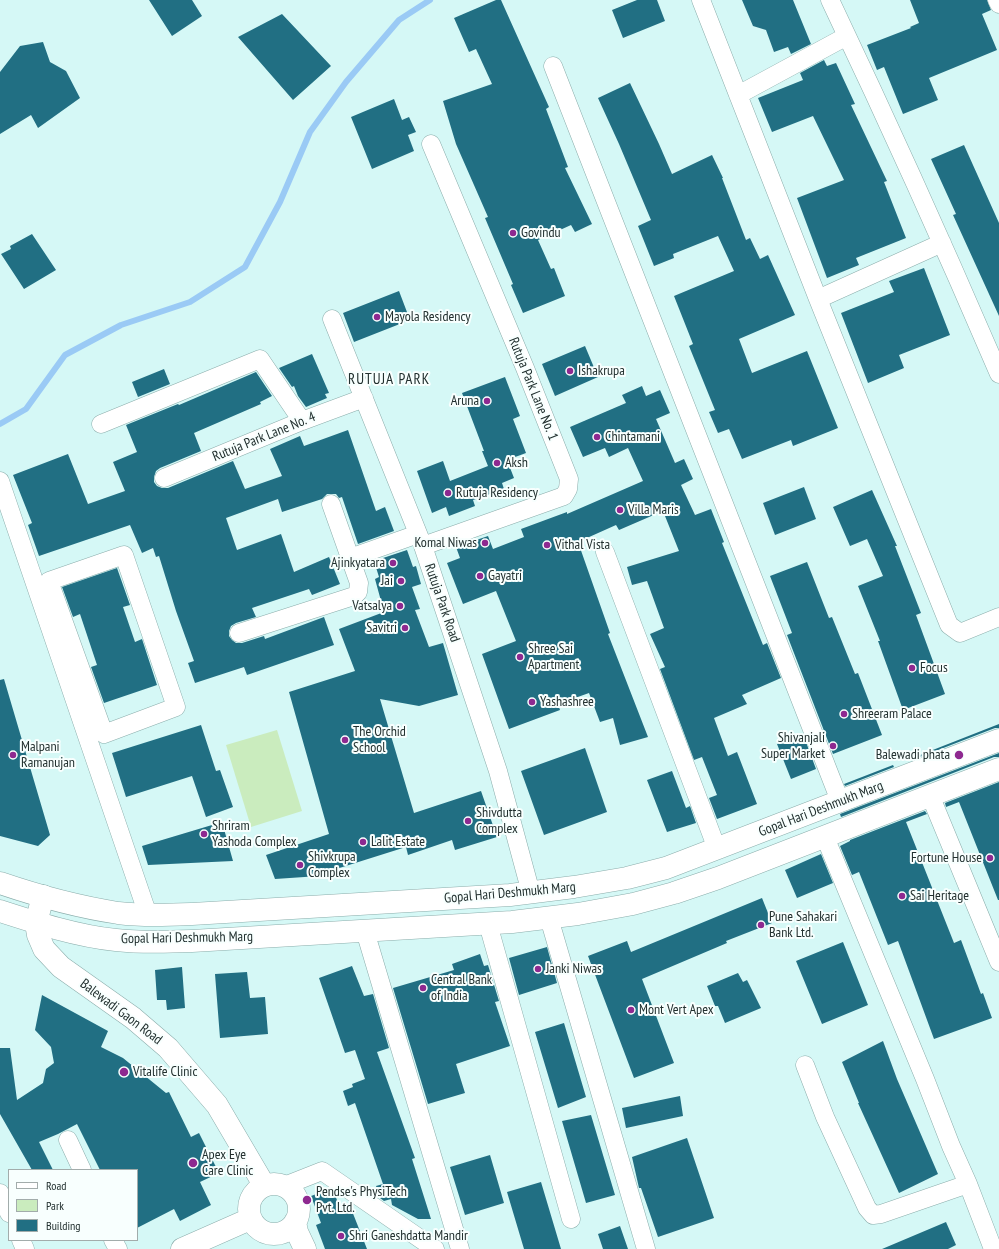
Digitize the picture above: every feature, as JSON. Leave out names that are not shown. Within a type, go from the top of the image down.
[{"type":"main road","name":"Gopal Hari Deshmukh Marg","points":[[0,883],[43,896],[103,910],[119,913],[148,915],[207,913],[510,895],[574,887],[627,878],[666,868],[999,740]]},
{"type":"main road","name":"Gopal Hari Deshmukh Marg","points":[[0,911],[36,923],[104,938],[152,942],[488,924],[578,914],[633,904],[674,893],[826,837],[999,769]]},
{"type":"main road","name":"Balewadi Gaon Road","points":[[43,896],[36,923],[38,935],[44,949],[61,968],[133,1018],[173,1054],[217,1105],[274,1186]]},
{"type":"main road","points":[[103,910],[104,938]]},
{"type":"main road","points":[[274,1186],[292,1192],[298,1200],[299,1210],[295,1222],[291,1228],[283,1233],[273,1235],[271,1242],[255,1227],[250,1219],[248,1209],[250,1200],[256,1191],[274,1186]]},
{"type":"main road","points":[[182,1249],[250,1219]]},
{"type":"main road","points":[[295,1222],[297,1232],[305,1249]]},
{"type":"street","points":[[701,0],[818,299],[950,625],[960,633],[999,617]]},
{"type":"street","points":[[830,0],[942,243],[999,374]]},
{"type":"street","points":[[997,0],[999,4]]},
{"type":"street","points":[[738,95],[847,36]]},
{"type":"street","points":[[553,66],[840,801]]},
{"type":"street","name":"Rutuja Park Lane No. 1","points":[[420,540],[564,496],[568,489],[569,479],[525,368],[431,144]]},
{"type":"street","points":[[818,299],[942,243]]},
{"type":"street","name":"Rutuja Park Road","points":[[332,319],[420,540],[498,771],[531,893]]},
{"type":"street","points":[[101,424],[260,360],[302,421]]},
{"type":"street","name":"Rutuja Park Lane No. 4","points":[[164,478],[302,421],[364,398]]},
{"type":"street","points":[[0,481],[74,673],[104,734],[176,707],[124,555],[49,581],[74,673],[148,915]]},
{"type":"street","points":[[239,633],[354,596],[358,592],[359,584],[331,504]]},
{"type":"street","points":[[350,558],[420,540]]},
{"type":"street","points":[[605,552],[717,849]]},
{"type":"street","points":[[930,795],[999,962]]},
{"type":"street","points":[[826,837],[951,1146],[968,1184],[993,1249]]},
{"type":"street","points":[[549,918],[646,1249]]},
{"type":"street","points":[[488,924],[571,1219]]},
{"type":"street","points":[[365,931],[460,1249]]},
{"type":"street","points":[[805,1065],[867,1208],[873,1215],[881,1214],[968,1184]]},
{"type":"street","points":[[68,1140],[82,1169]]},
{"type":"street","points":[[274,1186],[322,1171],[435,1249]]},
{"type":"street","points":[[0,1193],[8,1211]]},
{"type":"green space","points":[[277,730],[302,811],[251,827],[226,745]]},
{"type":"building","points":[[149,0],[192,0],[202,16],[172,36]]},
{"type":"building","points":[[496,0],[501,0],[549,107],[546,109],[568,167],[565,168],[592,224],[575,232],[571,225],[538,240],[551,269],[554,268],[565,296],[523,313],[511,285],[513,284],[485,218],[488,217],[456,144],[443,101],[492,84],[476,49],[469,52],[454,18]]},
{"type":"building","points":[[637,0],[657,0],[665,21],[623,38],[612,10]]},
{"type":"building","points":[[742,0],[793,0],[811,44],[791,54],[788,47],[774,52],[766,30],[753,26]]},
{"type":"building","points":[[910,0],[987,0],[991,10],[982,14],[997,50],[929,78],[938,100],[903,114],[884,67],[877,70],[867,45],[911,28],[910,27],[919,23]]},
{"type":"building","points":[[282,14],[331,66],[293,100],[238,37]]},
{"type":"building","points":[[43,42],[50,62],[66,71],[80,98],[38,128],[31,115],[0,134],[0,72],[20,46]]},
{"type":"building","points":[[824,60],[827,66],[836,63],[855,104],[851,105],[887,181],[884,182],[906,238],[856,258],[859,265],[827,278],[797,198],[844,180],[813,116],[772,132],[758,98],[803,80],[800,73]]},
{"type":"building","points":[[630,83],[672,174],[712,155],[723,178],[746,240],[750,238],[760,259],[768,255],[795,315],[739,339],[752,373],[807,351],[838,428],[793,446],[791,440],[742,459],[729,429],[718,433],[709,412],[715,410],[689,346],[693,344],[674,296],[734,271],[718,236],[673,254],[674,258],[654,266],[638,226],[651,220],[598,98]]},
{"type":"building","points":[[394,99],[402,120],[409,117],[416,132],[408,135],[414,151],[372,169],[351,117]]},
{"type":"building","points":[[964,145],[999,223],[999,316],[953,215],[956,214],[931,159]]},
{"type":"building","points":[[32,234],[56,270],[24,289],[1,254],[11,249],[10,246]]},
{"type":"building","points":[[924,268],[950,335],[899,355],[904,368],[868,383],[841,313],[894,292],[889,281]]},
{"type":"building","name":"Mayola Residency","points":[[399,291],[410,320],[354,342],[343,313]]},
{"type":"building","name":"Ishakrupa","points":[[585,346],[598,377],[555,396],[542,364]]},
{"type":"building","points":[[312,354],[329,393],[325,394],[327,398],[306,407],[298,396],[294,386],[292,387],[279,368]]},
{"type":"building","points":[[164,369],[170,384],[138,397],[132,382]]},
{"type":"building","points":[[256,372],[272,396],[260,402],[261,404],[194,433],[201,451],[156,471],[154,482],[157,486],[168,488],[233,461],[245,489],[282,476],[270,449],[300,436],[304,446],[348,430],[376,511],[385,507],[394,531],[358,544],[342,497],[339,498],[336,494],[327,494],[322,499],[282,512],[278,499],[226,518],[237,550],[281,534],[294,572],[329,557],[340,584],[312,595],[309,589],[252,608],[256,617],[231,626],[229,636],[232,640],[236,643],[242,643],[264,636],[265,639],[324,617],[334,645],[247,675],[244,667],[195,683],[188,663],[194,661],[176,611],[159,556],[156,557],[153,548],[142,553],[130,525],[39,556],[28,525],[32,523],[13,475],[68,454],[88,504],[125,491],[113,462],[137,452],[126,425],[178,404],[179,405]]},
{"type":"building","points":[[505,377],[520,416],[513,419],[526,453],[507,460],[514,478],[502,483],[504,489],[473,500],[475,506],[449,516],[446,507],[432,513],[417,471],[443,461],[450,481],[488,466],[482,451],[484,451],[462,393]]},
{"type":"building","points":[[642,386],[646,396],[660,390],[670,413],[656,419],[675,463],[684,459],[693,479],[681,485],[695,515],[711,509],[724,542],[722,543],[763,645],[767,643],[781,678],[742,695],[747,704],[714,718],[728,756],[737,752],[757,804],[717,819],[709,798],[717,795],[702,757],[694,760],[660,669],[665,667],[650,634],[664,628],[647,581],[632,585],[627,567],[679,551],[663,511],[619,530],[616,525],[578,542],[610,633],[608,634],[648,737],[620,745],[613,718],[600,722],[589,693],[558,704],[560,710],[509,729],[482,654],[516,641],[496,591],[463,604],[447,563],[460,558],[456,547],[488,536],[493,549],[524,537],[521,529],[567,512],[567,514],[643,481],[628,448],[609,457],[605,448],[583,457],[570,427],[626,403],[622,395]]},
{"type":"building","points":[[804,487],[816,519],[775,535],[763,503]]},
{"type":"building","points":[[872,490],[897,546],[895,546],[921,613],[916,615],[945,694],[903,710],[878,641],[880,641],[858,586],[883,576],[867,539],[850,546],[833,507]]},
{"type":"building","points":[[407,550],[413,567],[416,566],[421,584],[412,587],[420,609],[415,610],[429,647],[443,643],[458,695],[419,706],[380,699],[414,813],[481,791],[497,837],[455,850],[452,840],[408,855],[406,847],[333,870],[334,875],[275,879],[266,855],[329,834],[289,692],[355,671],[339,629],[384,612],[375,579],[379,577],[374,561]]},
{"type":"building","points":[[807,562],[829,618],[832,617],[855,674],[858,673],[882,735],[833,754],[787,635],[792,633],[770,576]]},
{"type":"building","points":[[117,568],[130,605],[123,607],[135,642],[142,639],[157,685],[104,703],[91,667],[97,665],[80,614],[73,617],[62,587]]},
{"type":"building","name":"Malpani Ramanujan","points":[[4,679],[50,835],[38,846],[0,836],[0,680]]},
{"type":"building","points":[[999,724],[999,728],[995,728],[920,757],[920,755]]},
{"type":"building","points":[[201,725],[216,771],[220,770],[233,807],[206,817],[192,776],[126,797],[112,753]]},
{"type":"building","points":[[803,734],[816,769],[791,779],[777,744]]},
{"type":"building","points":[[585,748],[607,812],[544,835],[521,771]]},
{"type":"building","points":[[999,753],[999,757],[994,757],[841,817],[840,814]]},
{"type":"building","points":[[893,765],[894,767],[845,786],[844,784]]},
{"type":"building","points":[[672,771],[686,808],[690,806],[696,823],[667,832],[647,780]]},
{"type":"building","points":[[999,782],[998,900],[959,802],[946,807],[945,803]]},
{"type":"building","points":[[925,811],[927,814],[906,822],[954,943],[961,940],[981,994],[983,993],[992,1018],[934,1039],[898,941],[888,945],[859,872],[852,875],[840,846],[850,840]]},
{"type":"building","name":"Shriram Yashoda Complex","points":[[222,822],[233,861],[148,865],[142,846]]},
{"type":"building","points":[[821,854],[833,883],[797,898],[785,870]]},
{"type":"building","points":[[762,898],[772,923],[726,941],[727,943],[642,979],[674,1063],[634,1078],[588,956],[627,941],[631,952]]},
{"type":"building","points":[[843,942],[868,1005],[822,1024],[796,961]]},
{"type":"building","name":"Janki Niwas","points":[[547,947],[557,983],[519,995],[509,958]]},
{"type":"building","points":[[480,954],[484,966],[488,965],[499,1001],[495,1002],[510,1046],[456,1064],[465,1093],[428,1104],[393,988],[454,970],[452,964]]},
{"type":"building","points":[[352,966],[364,996],[373,994],[389,1048],[377,1052],[415,1158],[412,1159],[431,1219],[418,1219],[392,1205],[391,1199],[384,1201],[380,1198],[376,1186],[383,1184],[355,1103],[348,1106],[343,1091],[353,1087],[352,1084],[365,1079],[355,1050],[345,1053],[319,978]]},
{"type":"building","points":[[182,967],[185,1008],[167,1010],[166,1000],[157,1000],[155,970]]},
{"type":"building","points":[[247,972],[250,998],[265,997],[268,1034],[220,1038],[215,974]]},
{"type":"building","points":[[738,973],[743,982],[747,980],[761,1008],[725,1023],[718,1006],[715,1006],[707,986]]},
{"type":"building","points":[[42,995],[108,1031],[101,1047],[123,1058],[166,1093],[169,1092],[191,1137],[199,1133],[219,1173],[200,1182],[211,1205],[180,1221],[174,1209],[138,1227],[138,1169],[100,1169],[77,1124],[39,1142],[52,1169],[31,1169],[0,1114],[0,1048],[10,1048],[17,1100],[43,1083],[46,1069],[54,1063],[51,1047],[35,1030]]},
{"type":"building","points":[[564,1023],[586,1097],[558,1108],[535,1032]]},
{"type":"building","points":[[883,1041],[897,1079],[938,1174],[899,1193],[858,1103],[842,1062]]},
{"type":"building","points":[[680,1096],[683,1116],[626,1128],[622,1108]]},
{"type":"building","points":[[591,1115],[615,1195],[586,1203],[562,1121]]},
{"type":"building","points":[[687,1138],[714,1218],[658,1237],[641,1188],[639,1188],[632,1157]]},
{"type":"building","points":[[490,1155],[504,1203],[465,1215],[450,1167]]},
{"type":"building","points":[[541,1182],[561,1249],[524,1249],[507,1192]]},
{"type":"building","name":"Shri Ganeshdatta Mandir","points":[[330,1189],[334,1192],[342,1214],[352,1211],[367,1249],[325,1249],[316,1225],[321,1223],[311,1196]]},
{"type":"building","points":[[946,1222],[956,1245],[948,1249],[882,1249]]},
{"type":"building","points":[[620,1226],[628,1249],[603,1249],[598,1234]]},
{"type":"waterway","points":[[0,424],[26,409],[65,355],[121,325],[190,302],[245,267],[280,202],[310,132],[346,82],[399,20],[430,0]]},
{"type":"place","name":"Govindu","points":[[513,233]]},
{"type":"place","name":"Mayola Residency","points":[[377,317]]},
{"type":"place","name":"Ishakrupa","points":[[570,371]]},
{"type":"place","name":"Aruna","points":[[487,401]]},
{"type":"place","name":"Chintamani","points":[[597,437]]},
{"type":"place","name":"Aksh","points":[[497,463]]},
{"type":"place","name":"Rutuja Residency","points":[[448,493]]},
{"type":"place","name":"Villa Maris","points":[[620,510]]},
{"type":"place","name":"Komal Niwas","points":[[485,543]]},
{"type":"place","name":"Vithal Vista","points":[[547,545]]},
{"type":"place","name":"Ajinkyatara","points":[[393,563]]},
{"type":"place","name":"Gayatri","points":[[480,576]]},
{"type":"place","name":"Jai","points":[[401,581]]},
{"type":"place","name":"Vatsalya","points":[[400,606]]},
{"type":"place","name":"Savitri","points":[[405,628]]},
{"type":"place","name":"Shree Sai Apartment","points":[[520,657]]},
{"type":"place","name":"Focus","points":[[912,668]]},
{"type":"place","name":"Yashashree","points":[[532,702]]},
{"type":"place","name":"Shreeram Palace","points":[[844,714]]},
{"type":"place","name":"The Orchid School","points":[[345,740]]},
{"type":"place","name":"Shivanjali Super Market","points":[[833,746]]},
{"type":"place","name":"Malpani Ramanujan","points":[[13,755]]},
{"type":"place","name":"Balewadi phata","points":[[959,755]]},
{"type":"place","name":"Shivdutta Complex","points":[[468,821]]},
{"type":"place","name":"Shriram Yashoda Complex","points":[[204,834]]},
{"type":"place","name":"Lalit Estate","points":[[363,842]]},
{"type":"place","name":"Fortune House","points":[[990,858]]},
{"type":"place","name":"Shivkrupa Complex","points":[[300,865]]},
{"type":"place","name":"Sai Heritage","points":[[902,896]]},
{"type":"place","name":"Pune Sahakari Bank Ltd.","points":[[761,925]]},
{"type":"place","name":"Janki Niwas","points":[[538,969]]},
{"type":"place","name":"Central Bank of India","points":[[423,988]]},
{"type":"place","name":"Mont Vert Apex","points":[[631,1010]]},
{"type":"place","name":"Vitalife Clinic","points":[[124,1072]]},
{"type":"place","name":"Apex Eye Care Clinic","points":[[193,1163]]},
{"type":"place","name":"Pendse's PhysiTech Pvt. Ltd.","points":[[307,1200]]},
{"type":"place","name":"Shri Ganeshdatta Mandir","points":[[341,1236]]},
{"type":"district","name":"RUTUJA PARK","points":[[389,380]]}]
